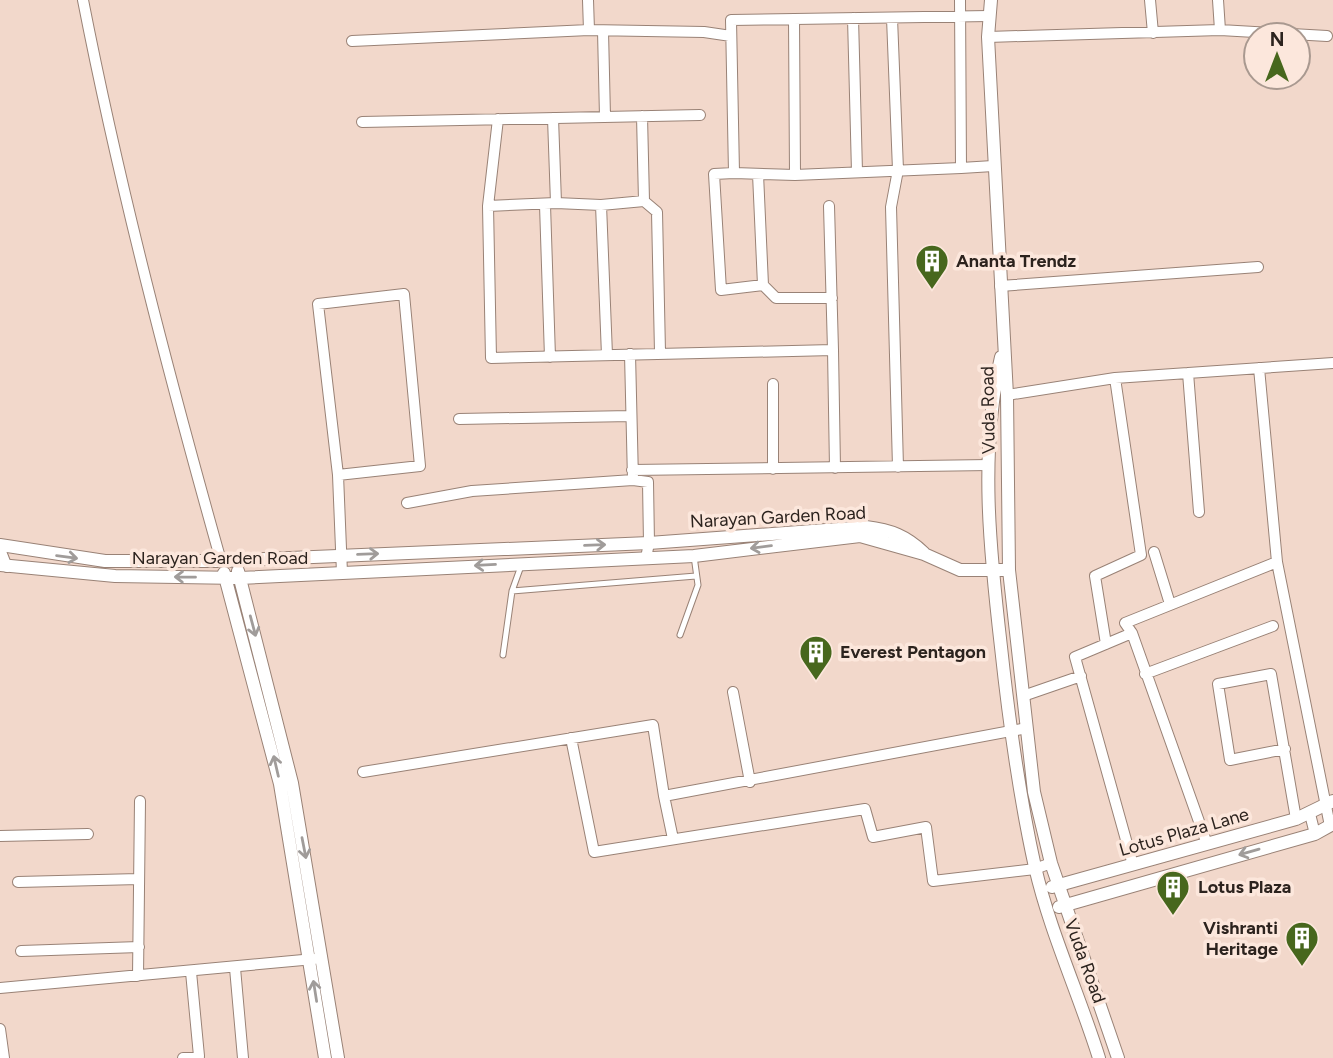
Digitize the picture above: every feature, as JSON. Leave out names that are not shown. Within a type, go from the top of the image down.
[{"type":"street","points":[[83,0],[98,77],[173,393],[228,561],[240,578],[287,760],[316,959],[326,1058]]},
{"type":"street","points":[[588,0],[589,30]]},
{"type":"street","points":[[960,0],[966,17],[962,168]]},
{"type":"street","points":[[991,0],[988,37],[1003,347]]},
{"type":"street","points":[[1150,0],[1153,33]]},
{"type":"street","points":[[1218,0],[1220,30]]},
{"type":"street","points":[[734,173],[731,20],[989,16]]},
{"type":"street","points":[[853,18],[857,172]]},
{"type":"street","points":[[892,18],[898,170],[891,207],[898,467]]},
{"type":"street","points":[[794,19],[795,175]]},
{"type":"street","points":[[352,41],[589,30],[704,32],[731,36]]},
{"type":"street","points":[[988,37],[1220,30],[1327,36]]},
{"type":"street","points":[[603,31],[605,117]]},
{"type":"street","points":[[362,122],[700,115]]},
{"type":"street","points":[[642,117],[644,201]]},
{"type":"street","points":[[550,356],[553,118]]},
{"type":"street","points":[[498,119],[488,206],[491,358],[834,350]]},
{"type":"street","points":[[763,285],[721,290],[714,174],[795,175],[993,166]]},
{"type":"street","points":[[758,174],[763,285],[776,298],[832,298]]},
{"type":"street","points":[[488,206],[601,205],[644,201],[657,212],[660,352]]},
{"type":"street","points":[[601,205],[607,355]]},
{"type":"street","points":[[828,206],[834,350],[835,468]]},
{"type":"street","points":[[1000,286],[1258,267]]},
{"type":"street","points":[[338,475],[420,466],[404,294],[318,304],[338,475],[342,573]]},
{"type":"street","name":"Vuda Road","points":[[1003,347],[1007,395],[1009,570],[1038,816],[1051,863],[1118,1058]]},
{"type":"street","name":"Vuda Road","points":[[1003,347],[991,399],[989,465],[992,570],[1011,731],[1035,869],[1099,1058]]},
{"type":"street","points":[[630,354],[633,475]]},
{"type":"street","points":[[1007,395],[1115,378],[1333,363]]},
{"type":"street","points":[[1048,910],[1315,834],[1332,825],[1277,562],[1259,368]]},
{"type":"street","points":[[1188,373],[1199,512]]},
{"type":"street","points":[[1106,644],[1096,576],[1141,555],[1115,378]]},
{"type":"street","points":[[773,384],[773,469]]},
{"type":"street","points":[[459,419],[631,416]]},
{"type":"street","points":[[407,503],[472,491],[633,475],[989,465]]},
{"type":"street","points":[[633,475],[648,482],[649,543],[646,558]]},
{"type":"street","name":"Narayan Garden Road","points":[[0,547],[105,561],[228,561],[649,543],[866,527],[908,538],[924,554]]},
{"type":"street","name":"Narayan Garden Road","points":[[4,566],[115,576],[240,578],[694,556],[860,536],[924,554]]},
{"type":"street","points":[[0,547],[4,566]]},
{"type":"street","points":[[1154,552],[1170,604]]},
{"type":"street","points":[[924,554],[966,570],[1009,570]]},
{"type":"street","points":[[228,561],[225,578],[278,775],[338,1058]]},
{"type":"street","points":[[1207,844],[1132,633],[1125,622],[1277,562]]},
{"type":"street","points":[[1145,674],[1273,626]]},
{"type":"street","points":[[1132,633],[1075,657],[1133,865]]},
{"type":"street","points":[[1285,749],[1230,760],[1218,684],[1271,674],[1285,749],[1297,819]]},
{"type":"street","points":[[1023,696],[1081,676]]},
{"type":"street","points":[[733,692],[750,782]]},
{"type":"street","points":[[363,772],[653,724],[673,839]]},
{"type":"street","points":[[664,796],[1027,728]]},
{"type":"street","points":[[571,738],[594,852],[865,809],[873,838],[926,827],[933,881],[1035,869],[1051,863]]},
{"type":"street","points":[[138,976],[140,801]]},
{"type":"street","name":"Lotus Plaza Lane","points":[[1042,891],[1059,884],[1297,819],[1329,804]]},
{"type":"street","points":[[1310,814],[1315,834]]},
{"type":"street","points":[[0,836],[88,834]]},
{"type":"street","points":[[18,882],[139,879]]},
{"type":"street","points":[[21,951],[139,947]]},
{"type":"street","points":[[0,988],[316,959]]},
{"type":"street","points":[[235,968],[243,1058]]},
{"type":"street","points":[[183,1058],[199,1057],[191,972]]},
{"type":"street","points":[[0,1029],[4,1058]]},
{"type":"lane","points":[[680,635],[698,585],[694,556]]},
{"type":"lane","points":[[503,655],[512,591],[522,563]]},
{"type":"lane","points":[[512,591],[696,576]]},
{"type":"place","name":"Ananta Trendz","points":[[932,291]]},
{"type":"place","name":"Everest Pentagon","points":[[816,682]]},
{"type":"place","name":"Lotus Plaza","points":[[1173,917]]},
{"type":"place","name":"Vishranti Heritage","points":[[1302,968]]}]
